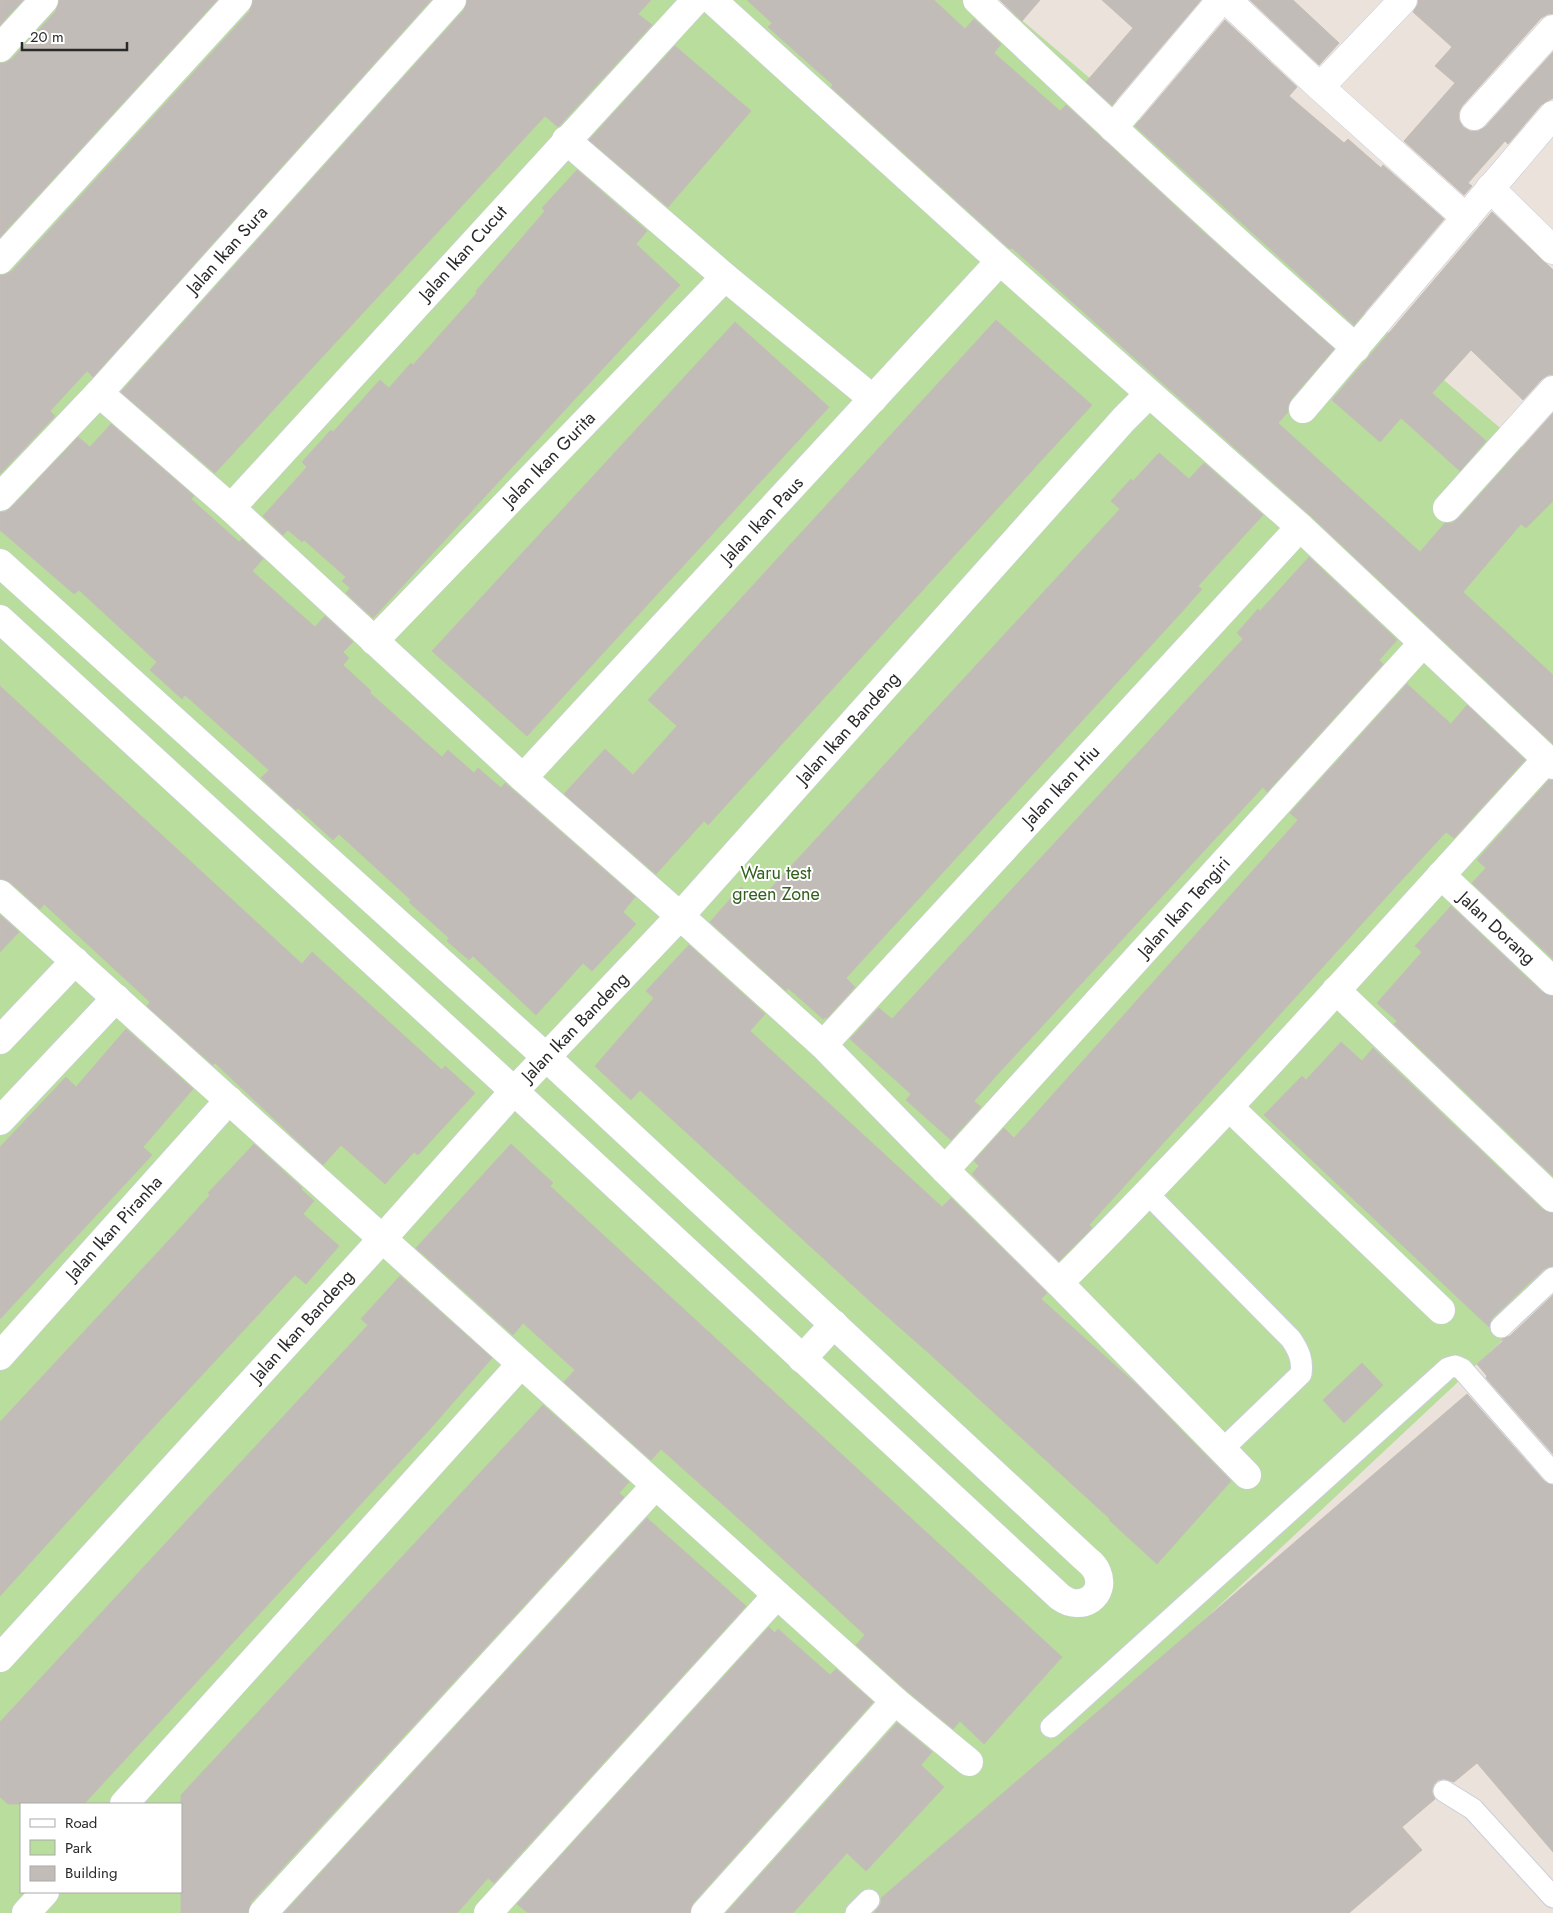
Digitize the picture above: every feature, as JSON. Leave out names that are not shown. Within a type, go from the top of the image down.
[{"type":"street","points":[[0,48],[44,0]]},
{"type":"street","points":[[0,260],[238,0]]},
{"type":"street","name":"Jalan Ikan Sura","points":[[0,497],[99,393],[452,0]]},
{"type":"street","name":"Jalan Ikan Cucut","points":[[231,508],[696,0]]},
{"type":"street","points":[[712,0],[1000,261],[1300,527],[1550,762],[1441,875],[1148,1194],[1059,1283]]},
{"type":"street","points":[[977,0],[1113,128],[1356,348]]},
{"type":"street","points":[[1113,128],[1221,0]]},
{"type":"street","points":[[1227,0],[1320,87],[1466,218]]},
{"type":"street","points":[[1320,87],[1403,0]]},
{"type":"street","points":[[1474,116],[1553,29]]},
{"type":"street","points":[[1303,409],[1553,115]]},
{"type":"street","points":[[566,140],[724,277],[873,399]]},
{"type":"street","points":[[1490,188],[1553,250]]},
{"type":"street","name":"Jalan Ikan Paus","points":[[523,778],[1000,261]]},
{"type":"street","name":"Jalan Ikan Gurita","points":[[374,641],[724,277]]},
{"type":"street","points":[[1447,508],[1553,390]]},
{"type":"street","points":[[99,393],[231,508],[523,778],[823,1045],[1247,1476]]},
{"type":"street","name":"Jalan Ikan Bandeng","points":[[0,1658],[383,1238],[514,1091],[680,916],[1124,419],[1149,394]]},
{"type":"street","name":"Jalan Ikan Hiu","points":[[823,1045],[1300,527]]},
{"type":"street","points":[[0,563],[546,1057],[1094,1566],[1098,1573],[1099,1584],[1091,1599],[1083,1604],[1073,1604],[1060,1598],[514,1091],[0,619]]},
{"type":"street","name":"Jalan Ikan Tengiri","points":[[945,1170],[1423,644]]},
{"type":"street","points":[[192,796],[221,763]]},
{"type":"street","name":"Jalan Dorang","points":[[1441,875],[1553,981]]},
{"type":"street","points":[[0,894],[895,1701],[969,1762]]},
{"type":"street","points":[[0,1040],[75,961]]},
{"type":"street","points":[[1336,990],[1553,1198]]},
{"type":"street","points":[[0,1121],[116,998]]},
{"type":"street","name":"Jalan Ikan Piranha","points":[[0,1356],[229,1100]]},
{"type":"street","points":[[1229,1107],[1441,1310]]},
{"type":"street","points":[[802,1359],[834,1324]]},
{"type":"street","points":[[125,1803],[521,1364]]},
{"type":"street","points":[[263,1913],[655,1486]]},
{"type":"street","points":[[488,1913],[777,1595]]},
{"type":"street","points":[[705,1913],[895,1701]]},
{"type":"street","points":[[26,1913],[44,1893]]},
{"type":"lane","points":[[1148,1194],[1291,1339],[1300,1352],[1301,1374],[1222,1450]]},
{"type":"lane","points":[[1501,1326],[1553,1278]]},
{"type":"lane","points":[[1051,1727],[1448,1368],[1455,1366],[1462,1369],[1553,1473]]},
{"type":"lane","points":[[1444,1791],[1473,1809],[1553,1897]]},
{"type":"green space","name":"Waru test green Zone","points":[[0,0],[998,0],[1553,473],[1553,1293],[891,1913],[0,1913]]},
{"type":"building","points":[[0,0],[23,0],[0,25]]},
{"type":"building","points":[[59,0],[217,0],[0,237],[0,63],[5,63],[12,59],[56,11]]},
{"type":"building","points":[[253,0],[431,0],[93,377],[87,371],[50,411],[55,416],[0,474],[0,275],[5,275],[12,271],[250,11]]},
{"type":"building","points":[[467,0],[651,0],[638,14],[652,25],[558,127],[545,116],[215,473],[121,392],[464,10]]},
{"type":"building","points":[[747,0],[934,0],[965,29],[974,19],[1001,44],[994,53],[1060,111],[1066,105],[1202,231],[1334,349],[1291,399],[1288,412],[1278,423],[1420,552],[1445,523],[1452,523],[1459,518],[1553,413],[1553,501],[1526,528],[1521,524],[1463,592],[1553,675],[1553,744],[1311,516],[1012,248],[1010,249],[831,87],[833,85],[768,27],[772,23]]},
{"type":"building","points":[[1000,0],[1040,0],[1022,21]]},
{"type":"building","points":[[1102,0],[1201,0],[1112,105],[1086,82],[1133,28]]},
{"type":"building","points":[[1250,0],[1293,0],[1339,43],[1319,65]]},
{"type":"building","points":[[1418,0],[1553,0],[1553,14],[1548,14],[1541,18],[1462,106],[1459,112],[1459,120],[1463,127],[1470,131],[1478,131],[1485,127],[1553,52],[1553,98],[1541,105],[1508,144],[1505,141],[1468,183],[1472,186],[1464,195],[1404,141],[1455,83],[1435,66],[1452,47],[1413,12],[1418,4]]},
{"type":"building","points":[[1225,20],[1297,87],[1289,96],[1344,143],[1348,139],[1381,168],[1383,165],[1444,219],[1354,325],[1135,126]]},
{"type":"building","points":[[675,46],[751,111],[668,207],[589,140]]},
{"type":"building","points":[[577,170],[647,231],[636,244],[680,285],[373,618],[346,593],[350,588],[342,581],[346,577],[304,540],[302,542],[288,530],[283,535],[263,516],[307,467],[302,462],[331,430],[333,432],[380,380],[389,388],[411,363],[413,365],[477,293],[476,291],[545,211],[542,208]]},
{"type":"building","points":[[1492,212],[1553,270],[1553,375],[1548,375],[1542,379],[1523,400],[1471,350],[1432,393],[1486,441],[1460,471],[1401,418],[1380,442],[1332,400]]},
{"type":"building","points":[[996,320],[1092,405],[708,825],[704,821],[656,874],[564,794],[605,749],[633,775],[677,726],[648,700]]},
{"type":"building","points":[[735,322],[829,407],[527,736],[432,651]]},
{"type":"building","points":[[111,424],[194,496],[191,499],[239,542],[242,539],[263,559],[252,571],[315,627],[325,616],[353,642],[343,652],[349,658],[343,665],[371,691],[370,693],[442,757],[448,750],[474,773],[478,768],[501,788],[505,783],[635,897],[623,912],[636,924],[592,971],[583,963],[536,1015],[473,956],[469,960],[447,941],[449,938],[409,902],[411,900],[339,834],[333,840],[298,808],[296,810],[261,778],[269,770],[185,695],[182,699],[150,670],[157,662],[79,590],[74,594],[0,530],[0,512],[5,512],[11,508],[78,437],[90,447]]},
{"type":"building","points":[[1159,453],[1189,479],[1204,463],[1263,515],[1198,586],[1202,589],[1179,615],[846,978],[855,987],[827,1018],[823,1019],[788,988],[786,991],[710,922],[741,887],[758,902],[1120,509],[1111,501]]},
{"type":"building","points":[[1309,557],[1397,640],[1379,660],[1383,664],[1267,792],[1263,787],[996,1076],[974,1101],[981,1107],[951,1140],[906,1100],[911,1094],[850,1039],[879,1008],[892,1019],[1243,639],[1237,633],[1258,609],[1260,611]]},
{"type":"building","points":[[1407,684],[1451,724],[1467,705],[1525,760],[1454,838],[1446,832],[1089,1225],[1092,1228],[1059,1261],[972,1174],[979,1166],[974,1161],[1004,1128],[1014,1138],[1298,820],[1290,813]]},
{"type":"building","points":[[0,686],[302,964],[312,952],[442,1070],[445,1066],[475,1093],[418,1155],[414,1152],[385,1184],[341,1145],[323,1165],[215,1063],[213,1065],[147,1006],[150,1002],[44,904],[40,909],[10,882],[0,879]]},
{"type":"building","points":[[1549,780],[1553,780],[1553,959],[1472,883],[1486,868],[1477,860]]},
{"type":"building","points":[[1451,906],[1542,992],[1553,996],[1553,1176],[1394,1024],[1397,1021],[1377,1003],[1422,952],[1415,946]]},
{"type":"building","points":[[0,915],[19,932],[0,952]]},
{"type":"building","points":[[689,945],[765,1014],[750,1031],[942,1207],[951,1198],[1047,1293],[1041,1299],[1138,1386],[1231,1481],[1157,1564],[640,1090],[631,1100],[595,1066],[654,998],[646,991]]},
{"type":"building","points":[[126,1029],[193,1089],[143,1147],[152,1155],[0,1319],[0,1147],[66,1077],[76,1087]]},
{"type":"building","points":[[1341,1042],[1362,1061],[1373,1048],[1542,1209],[1553,1213],[1553,1266],[1544,1269],[1492,1318],[1489,1327],[1264,1115],[1302,1076],[1306,1080]]},
{"type":"building","points":[[254,1144],[314,1201],[303,1214],[339,1246],[306,1284],[295,1275],[0,1596],[0,1422],[184,1224],[210,1195],[208,1193]]},
{"type":"building","points":[[511,1144],[553,1183],[550,1186],[1062,1657],[984,1744],[960,1721],[953,1729],[856,1645],[865,1635],[661,1449],[651,1460],[564,1382],[575,1370],[523,1323],[513,1335],[416,1248]]},
{"type":"building","points":[[400,1276],[492,1358],[430,1429],[85,1803],[8,1804],[0,1797],[0,1722],[368,1325],[361,1319]]},
{"type":"building","points":[[1553,1295],[1553,1454],[1486,1378],[1487,1376],[1477,1364],[1503,1341],[1502,1339],[1510,1336]]},
{"type":"building","points":[[1362,1363],[1383,1385],[1344,1423],[1323,1400]]},
{"type":"building","points":[[1467,1394],[1544,1481],[1553,1485],[1553,1852],[1477,1763],[1454,1782],[1444,1779],[1438,1780],[1434,1784],[1432,1791],[1435,1799],[1402,1827],[1422,1850],[1349,1913],[874,1913],[881,1904],[881,1898]]},
{"type":"building","points":[[543,1405],[629,1482],[619,1493],[624,1497],[251,1902],[248,1913],[181,1913],[181,1795]]},
{"type":"building","points":[[647,1518],[746,1606],[494,1883],[488,1878],[457,1913],[284,1913]]},
{"type":"building","points":[[769,1627],[775,1633],[778,1629],[830,1675],[836,1669],[873,1702],[693,1903],[690,1913],[528,1913],[517,1904]]},
{"type":"building","points":[[897,1723],[932,1752],[921,1765],[944,1787],[866,1871],[847,1853],[793,1913],[726,1913]]}]
